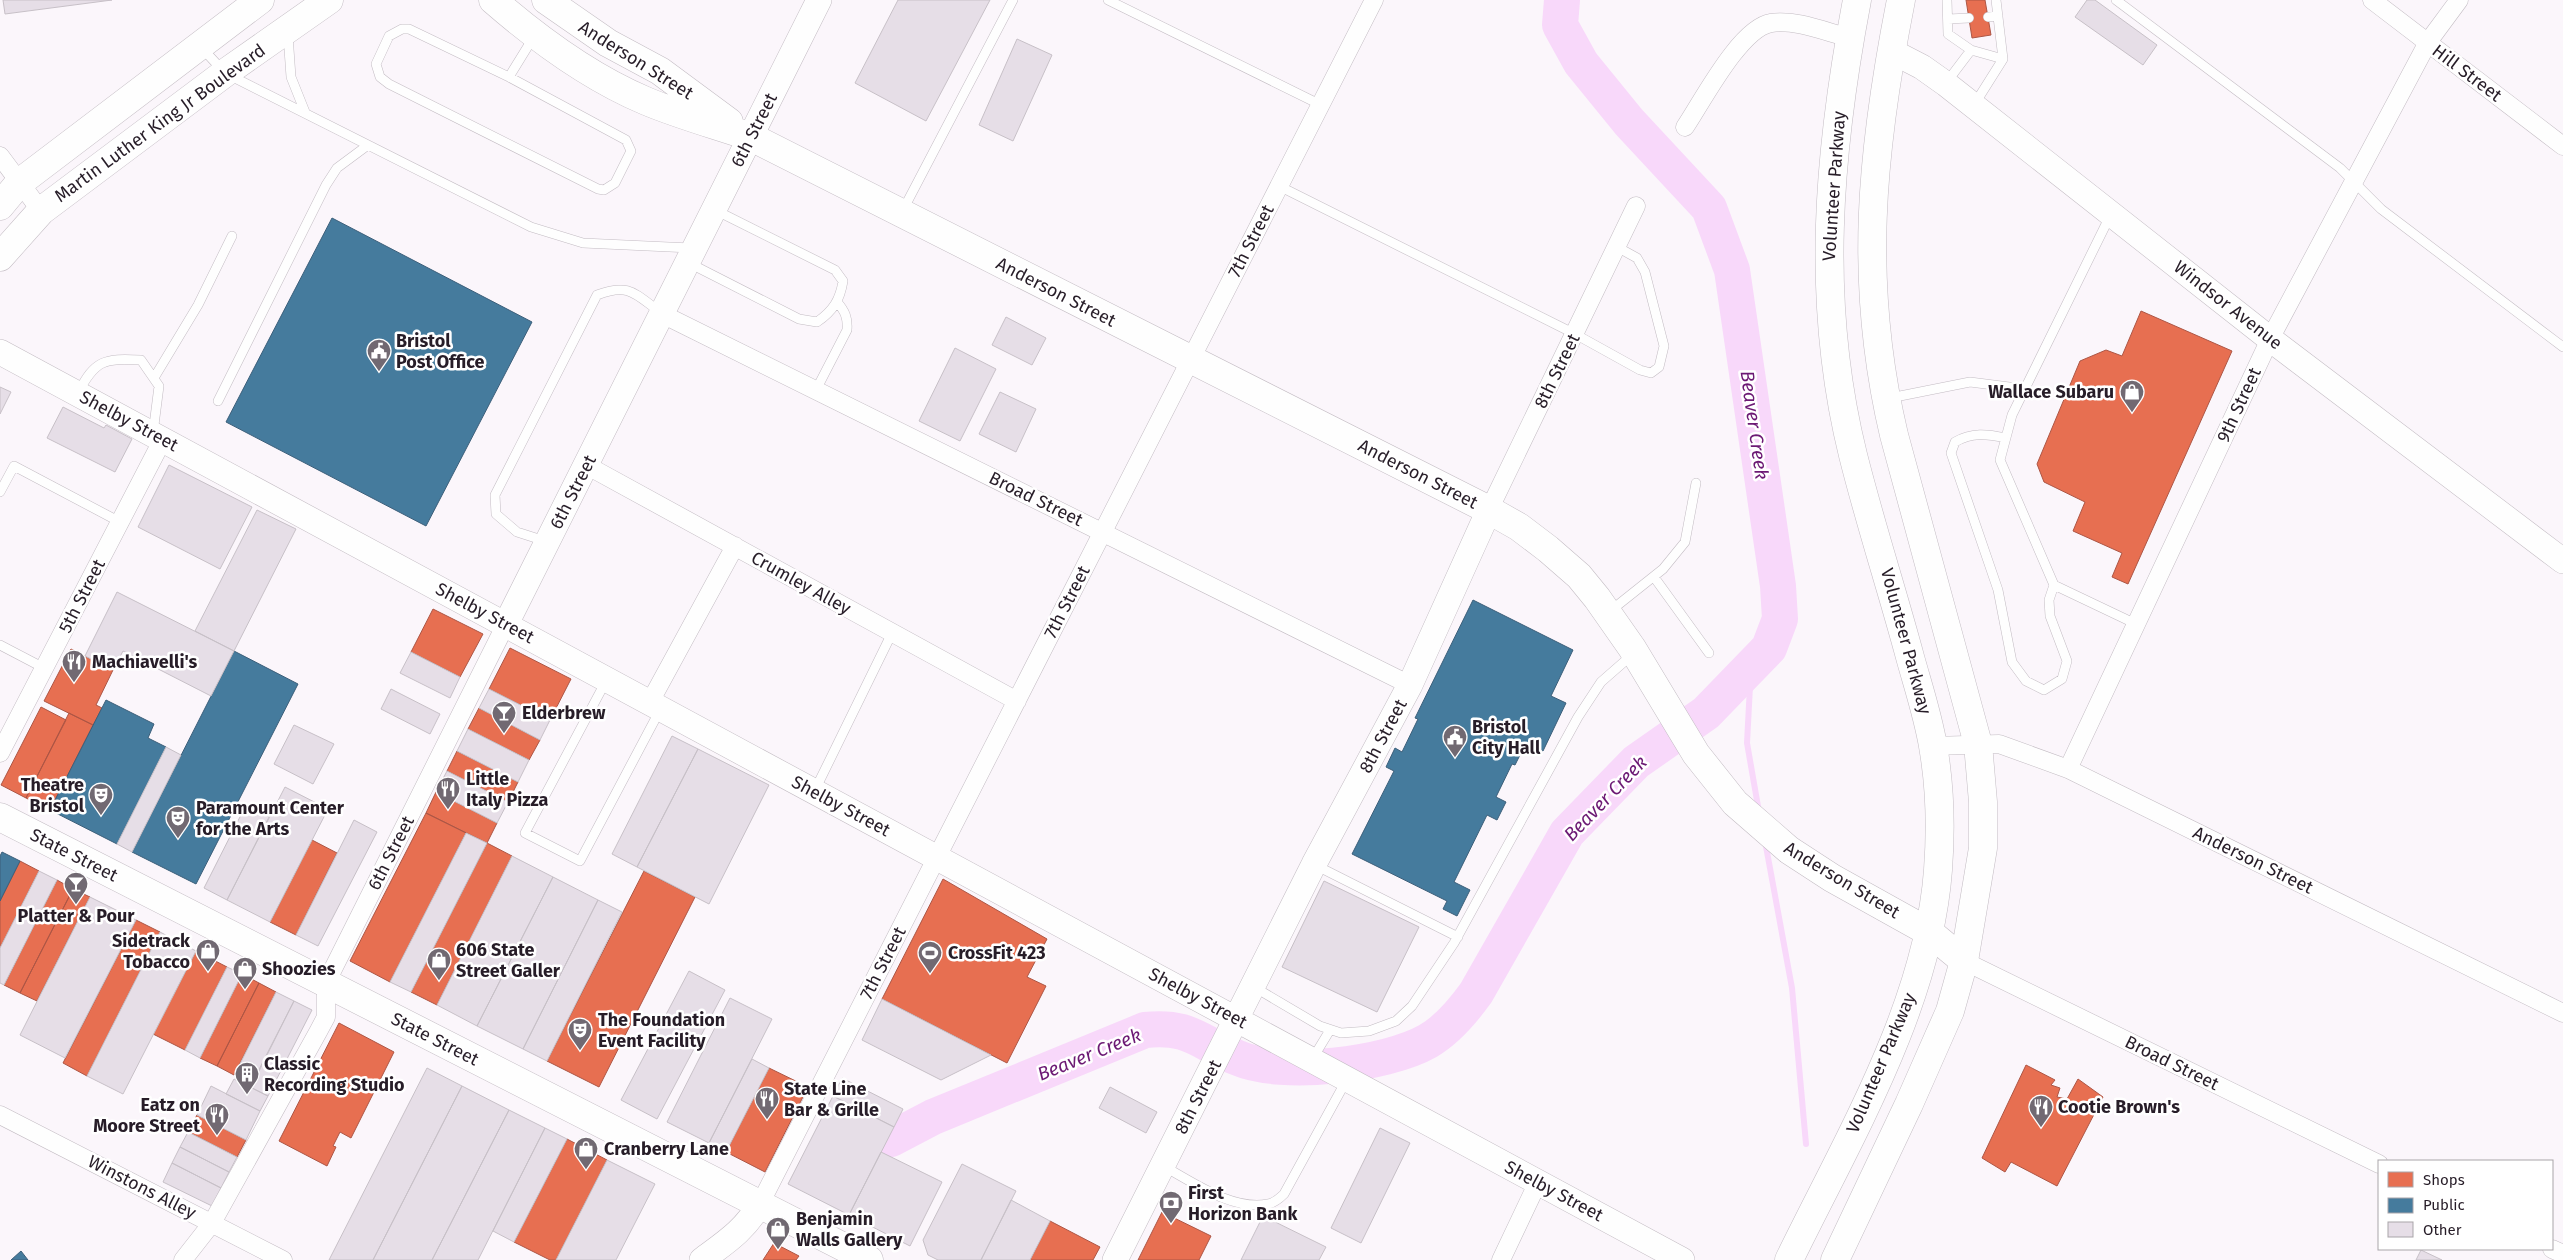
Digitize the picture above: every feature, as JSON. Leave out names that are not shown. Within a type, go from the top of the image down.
[{"type":"main road","name":"Martin Luther King Jr Boulevard","points":[[0,206],[19,183],[260,0]]},
{"type":"main road","name":"Martin Luther King Jr Boulevard","points":[[0,257],[41,211],[224,73],[329,0]]},
{"type":"main road","name":"Anderson Street","points":[[493,0],[534,35],[567,58],[646,101],[751,137],[1489,510],[1519,527],[1579,576],[1609,613],[1714,779],[1735,803],[1789,850],[1832,878],[1929,932],[1964,961]]},
{"type":"main road","name":"Anderson Street","points":[[546,0],[608,43],[660,70],[751,137]]},
{"type":"main road","name":"Volunteer Parkway","points":[[1789,1260],[1858,1120],[1904,1018],[1929,932],[1938,870],[1938,804],[1934,746],[1853,456],[1839,391],[1829,299],[1828,230],[1835,142],[1857,0]]},
{"type":"main road","points":[[1835,1260],[1935,1047],[1958,987],[1983,848],[1983,802],[1978,744],[1914,513],[1885,399],[1872,306],[1871,250],[1876,154],[1891,51],[1901,0]]},
{"type":"main road","points":[[1850,38],[1891,51]]},
{"type":"main road","name":"State Street","points":[[0,817],[868,1260]]},
{"type":"street","name":"6th Street","points":[[326,983],[819,0]]},
{"type":"street","name":"7th Street","points":[[760,1204],[1374,0]]},
{"type":"street","name":"Hill Street","points":[[2372,0],[2563,146]]},
{"type":"street","name":"9th Street","points":[[2068,769],[2270,338],[2428,42],[2460,0]]},
{"type":"street","points":[[1684,128],[1743,42],[1759,27],[1770,23],[1785,23],[1850,38]]},
{"type":"street","name":"Windsor Avenue","points":[[1891,51],[1922,67],[1946,84],[2270,338],[2563,561]]},
{"type":"street","points":[[0,156],[41,211]]},
{"type":"street","name":"8th Street","points":[[1115,1260],[1235,1026],[1314,864],[1410,685],[1489,510],[1636,206]]},
{"type":"street","name":"Broad Street","points":[[662,314],[1410,685]]},
{"type":"street","name":"Shelby Street","points":[[0,352],[937,857],[1235,1026],[1312,1060],[1347,1078],[1682,1260]]},
{"type":"street","name":"5th Street","points":[[0,753],[120,522],[158,436]]},
{"type":"street","name":"Crumley Alley","points":[[586,465],[1017,701]]},
{"type":"street","points":[[655,705],[735,546]]},
{"type":"street","name":"Anderson Street","points":[[1934,746],[1978,744],[2010,746],[2068,769],[2563,1013]]},
{"type":"street","name":"Broad Street","points":[[1964,961],[2378,1164]]},
{"type":"street","points":[[183,1260],[212,1222],[326,1018],[326,983]]},
{"type":"street","name":"Winstons Alley","points":[[0,1114],[283,1260]]},
{"type":"street","points":[[1501,1260],[1538,1182]]},
{"type":"street","points":[[702,1260],[739,1233],[760,1204]]},
{"type":"lane","points":[[901,214],[1013,0]]},
{"type":"lane","points":[[1108,0],[1321,105]]},
{"type":"lane","points":[[1947,0],[1948,34],[1971,50],[2003,60]]},
{"type":"lane","points":[[1973,105],[2003,60],[1996,0]]},
{"type":"lane","points":[[2116,0],[2340,168],[2381,209],[2563,347]]},
{"type":"lane","points":[[1988,17],[1998,16]]},
{"type":"lane","points":[[1948,19],[1969,18]]},
{"type":"lane","points":[[402,29],[409,30],[509,77],[626,140],[630,146],[629,155],[615,183],[610,188],[598,189],[389,84],[380,77],[376,64],[389,36],[402,29]]},
{"type":"lane","points":[[287,30],[291,77],[304,112]]},
{"type":"lane","points":[[509,77],[534,35]]},
{"type":"lane","points":[[200,46],[224,73],[531,227],[583,243],[691,255],[799,320],[817,322],[832,312],[844,281],[835,270],[714,209]]},
{"type":"lane","points":[[1946,84],[1971,50]]},
{"type":"lane","points":[[218,401],[326,185],[337,168],[368,145]]},
{"type":"lane","points":[[1279,186],[1575,334],[1640,370],[1651,373],[1660,367],[1664,346],[1645,272],[1637,258],[1617,247]]},
{"type":"lane","points":[[2111,214],[2012,415],[2000,460],[2054,585],[2136,624]]},
{"type":"lane","points":[[154,378],[198,305],[232,236]]},
{"type":"lane","points":[[548,542],[517,532],[496,514],[495,494],[597,295],[616,288],[634,293],[662,314]]},
{"type":"lane","points":[[816,390],[847,330],[848,322],[844,310],[837,302]]},
{"type":"lane","points":[[78,394],[90,371],[113,358],[141,360],[159,386],[158,436]]},
{"type":"lane","points":[[1885,399],[1970,382],[2025,389]]},
{"type":"lane","points":[[2006,438],[1986,434],[1966,436],[1955,442],[1952,453],[1998,590],[2012,662],[2026,681],[2044,690],[2062,679],[2067,661],[2050,616],[2049,600],[2054,585]]},
{"type":"lane","points":[[0,492],[14,466],[120,522]]},
{"type":"lane","points":[[1609,613],[1663,569],[1685,542],[1696,483]]},
{"type":"lane","points":[[1654,577],[1710,653]]},
{"type":"lane","points":[[815,791],[892,633]]},
{"type":"lane","points":[[0,645],[44,668]]},
{"type":"lane","points":[[1254,987],[1330,1030],[1341,1034],[1369,1031],[1396,1021],[1412,1006],[1458,937],[1578,717],[1601,682],[1635,652]]},
{"type":"lane","points":[[607,679],[525,833],[580,861],[655,705]]},
{"type":"lane","points":[[1314,864],[1458,937]]},
{"type":"lane","points":[[1312,1060],[1330,1030]]},
{"type":"lane","points":[[1163,1166],[1232,1201],[1252,1205],[1269,1204],[1284,1194],[1347,1078]]},
{"type":"building: Shops","points":[[1966,0],[1985,0],[1991,35],[1972,38]]},
{"type":"building: Shops","name":"Wallace Subaru","points":[[2141,311],[2232,351],[2128,584],[2112,577],[2122,553],[2073,531],[2085,502],[2044,482],[2037,464],[2080,361],[2106,350],[2122,356]]},
{"type":"building: Shops","points":[[433,609],[483,634],[460,677],[411,652]]},
{"type":"building: Shops","points":[[510,648],[571,679],[550,720],[489,689]]},
{"type":"building: Shops","points":[[71,649],[113,670],[96,705],[102,708],[93,725],[44,701]]},
{"type":"building: Shops","points":[[41,707],[66,720],[26,798],[1,785]]},
{"type":"building: Shops","name":"Elderbrew","points":[[479,708],[540,740],[529,760],[468,729]]},
{"type":"building: Shops","points":[[69,713],[93,725],[50,810],[26,798]]},
{"type":"building: Shops","points":[[457,751],[518,782],[508,802],[447,771]]},
{"type":"building: Shops","points":[[436,792],[497,823],[487,843],[426,813]]},
{"type":"building: Shops","points":[[426,813],[466,833],[390,982],[350,961]]},
{"type":"building: Shops","points":[[312,840],[337,853],[296,935],[270,922]]},
{"type":"building: Shops","points":[[487,843],[512,856],[437,1005],[411,992]]},
{"type":"building: Shops","points":[[20,861],[39,871],[0,948],[0,901]]},
{"type":"building: Shops","points":[[644,871],[695,897],[599,1087],[547,1061]]},
{"type":"building: Shops","points":[[943,879],[1047,939],[1027,977],[1046,986],[1007,1063],[882,999]]},
{"type":"building: Shops","points":[[57,880],[73,889],[20,993],[4,985]]},
{"type":"building: Shops","points":[[73,889],[90,897],[37,1001],[20,993]]},
{"type":"building: Shops","points":[[136,920],[160,932],[87,1076],[63,1063]]},
{"type":"building: Shops","points":[[196,951],[227,967],[185,1050],[153,1034]]},
{"type":"building: Shops","points":[[242,974],[259,983],[217,1066],[200,1058]]},
{"type":"building: Shops","points":[[259,983],[276,992],[234,1075],[217,1066]]},
{"type":"building: Shops","points":[[339,1023],[394,1052],[351,1138],[340,1132],[333,1146],[336,1147],[327,1166],[279,1141]]},
{"type":"building: Shops","name":"Cootie Brown's","points":[[2026,1065],[2055,1080],[2051,1085],[2060,1088],[2057,1097],[2067,1099],[2078,1079],[2103,1097],[2057,1186],[2011,1162],[2005,1172],[1982,1158]]},
{"type":"building: Shops","name":"State Line Bar & Grille","points":[[769,1068],[808,1087],[765,1172],[726,1152]]},
{"type":"building: Shops","name":"Eatz on Moore Street","points":[[197,1115],[246,1140],[237,1157],[188,1132]]},
{"type":"building: Shops","points":[[567,1139],[607,1160],[556,1260],[550,1260],[514,1242]]},
{"type":"building: Shops","name":"First Horizon Bank","points":[[1162,1212],[1211,1236],[1199,1260],[1138,1260]]},
{"type":"building: Shops","points":[[1050,1221],[1100,1247],[1093,1260],[1030,1260]]},
{"type":"building: Shops","name":"Benjamin Walls Gallery","points":[[774,1243],[799,1256],[796,1260],[763,1260]]},
{"type":"building: Public","name":"Bristol Post Office","points":[[332,218],[532,322],[426,526],[226,422]]},
{"type":"building: Public","name":"Bristol City Hall","points":[[1473,600],[1573,650],[1551,696],[1566,703],[1543,751],[1526,743],[1515,765],[1512,764],[1496,797],[1506,802],[1497,820],[1487,815],[1454,882],[1470,890],[1457,916],[1443,909],[1447,901],[1352,854],[1394,771],[1386,767],[1395,748],[1402,752],[1418,719],[1415,718]]},
{"type":"building: Public","points":[[234,651],[298,684],[196,884],[132,852]]},
{"type":"building: Public","points":[[106,700],[154,724],[148,738],[166,747],[117,844],[50,810]]},
{"type":"building: Public","points":[[2,852],[20,861],[0,901],[0,856]]},
{"type":"building: Public","points":[[21,1251],[28,1260],[11,1260]]},
{"type":"building: Other","points":[[3,0],[112,0],[5,14]]},
{"type":"building: Other","points":[[898,0],[990,0],[926,121],[855,83]]},
{"type":"building: Other","points":[[2087,0],[2095,0],[2157,45],[2143,65],[2075,17]]},
{"type":"building: Other","points":[[1017,39],[1052,55],[1013,141],[979,125]]},
{"type":"building: Other","points":[[1006,317],[1046,338],[1032,365],[992,345]]},
{"type":"building: Other","points":[[955,348],[996,369],[960,441],[919,421]]},
{"type":"building: Other","points":[[0,387],[11,392],[0,414]]},
{"type":"building: Other","points":[[1000,392],[1036,409],[1016,452],[979,434]]},
{"type":"building: Other","points":[[63,407],[104,428],[106,425],[132,439],[115,472],[47,438]]},
{"type":"building: Other","points":[[169,465],[252,507],[220,569],[138,527]]},
{"type":"building: Other","points":[[257,510],[296,529],[234,651],[195,631]]},
{"type":"building: Other","points":[[117,592],[234,651],[211,696],[123,651],[113,670],[85,656]]},
{"type":"building: Other","points":[[411,652],[460,677],[450,698],[400,673]]},
{"type":"building: Other","points":[[391,689],[440,714],[430,734],[381,709]]},
{"type":"building: Other","points":[[489,689],[550,720],[540,740],[479,708]]},
{"type":"building: Other","points":[[294,725],[334,744],[313,784],[274,764]]},
{"type":"building: Other","points":[[468,729],[529,760],[518,782],[457,751]]},
{"type":"building: Other","points":[[672,736],[698,749],[637,867],[612,854]]},
{"type":"building: Other","points":[[166,747],[181,755],[132,852],[117,844]]},
{"type":"building: Other","points":[[698,749],[769,785],[709,904],[637,867]]},
{"type":"building: Other","points":[[447,771],[508,802],[497,823],[436,792]]},
{"type":"building: Other","points":[[285,787],[328,809],[270,922],[227,900]]},
{"type":"building: Other","points":[[246,805],[269,817],[227,900],[204,888]]},
{"type":"building: Other","points":[[354,820],[377,832],[318,946],[296,935]]},
{"type":"building: Other","points":[[466,833],[487,843],[411,992],[390,982]]},
{"type":"building: Other","points":[[512,856],[553,877],[477,1026],[437,1005]]},
{"type":"building: Other","points":[[39,871],[57,880],[4,985],[0,983],[0,948]]},
{"type":"building: Other","points":[[553,877],[598,900],[523,1049],[477,1026]]},
{"type":"building: Other","points":[[1324,881],[1419,927],[1377,1012],[1282,967]]},
{"type":"building: Other","points":[[90,897],[136,920],[65,1058],[20,1035]]},
{"type":"building: Other","points":[[598,900],[622,912],[547,1061],[523,1049]]},
{"type":"building: Other","points":[[160,932],[196,951],[123,1094],[87,1076]]},
{"type":"building: Other","points":[[227,967],[242,974],[200,1058],[185,1050]]},
{"type":"building: Other","points":[[689,971],[725,990],[657,1119],[621,1100]]},
{"type":"building: Other","points":[[276,992],[294,1001],[257,1075],[239,1066]]},
{"type":"building: Other","points":[[730,998],[772,1019],[709,1143],[667,1122]]},
{"type":"building: Other","points":[[882,999],[991,1055],[941,1080],[862,1040]]},
{"type":"building: Other","points":[[294,1001],[312,1010],[268,1096],[250,1087]]},
{"type":"building: Other","points":[[752,1059],[769,1068],[726,1152],[709,1143]]},
{"type":"building: Other","points":[[427,1068],[462,1086],[373,1260],[329,1260]]},
{"type":"building: Other","points":[[842,1078],[903,1109],[894,1127],[833,1096]]},
{"type":"building: Other","name":"Classic Recording Studio","points":[[234,1079],[268,1096],[260,1111],[226,1094]]},
{"type":"building: Other","points":[[211,1086],[260,1111],[246,1140],[197,1115]]},
{"type":"building: Other","points":[[462,1086],[509,1110],[432,1260],[373,1260]]},
{"type":"building: Other","points":[[1110,1087],[1157,1112],[1146,1133],[1099,1108]]},
{"type":"building: Other","points":[[833,1096],[894,1127],[849,1215],[788,1184]]},
{"type":"building: Other","points":[[509,1110],[545,1128],[478,1260],[432,1260]]},
{"type":"building: Other","points":[[545,1128],[567,1139],[514,1242],[493,1231]]},
{"type":"building: Other","points":[[1380,1128],[1410,1143],[1361,1243],[1331,1228]]},
{"type":"building: Other","points":[[188,1132],[237,1157],[229,1172],[180,1147]]},
{"type":"building: Other","points":[[180,1147],[229,1172],[221,1188],[172,1163]]},
{"type":"building: Other","points":[[881,1152],[942,1182],[910,1246],[849,1215]]},
{"type":"building: Other","points":[[607,1160],[655,1184],[616,1260],[556,1260]]},
{"type":"building: Other","points":[[172,1163],[221,1188],[212,1206],[163,1182]]},
{"type":"building: Other","points":[[962,1164],[1016,1191],[981,1260],[938,1260],[928,1255],[923,1240]]},
{"type":"building: Other","points":[[1011,1200],[1050,1221],[1030,1260],[981,1260]]},
{"type":"building: Other","points":[[1263,1216],[1326,1247],[1319,1260],[1241,1260]]},
{"type":"building: Other","points":[[2421,1250],[2442,1260],[2416,1260]]},
{"type":"waterway","name":"Beaver Creek","points":[[891,1139],[933,1117],[1145,1030],[1161,1029],[1184,1033],[1238,1058],[1257,1064],[1280,1067],[1334,1066],[1361,1062],[1410,1049],[1428,1041],[1454,1020],[1476,993],[1567,833],[1636,762],[1706,713],[1769,648],[1780,619],[1778,586],[1732,270],[1709,208],[1629,122],[1581,63],[1560,25],[1562,0]]},
{"type":"waterway","points":[[1751,667],[1747,743],[1759,812]]},
{"type":"waterway","points":[[1765,841],[1792,988],[1806,1144]]},
{"type":"place","name":"Bristol Post Office","points":[[379,372]]},
{"type":"place","name":"Wallace Subaru","points":[[2132,413]]},
{"type":"place","name":"Machiavelli's","points":[[74,683]]},
{"type":"place","name":"Elderbrew","points":[[504,734]]},
{"type":"place","name":"Bristol City Hall","points":[[1455,758]]},
{"type":"place","name":"Little Italy Pizza","points":[[448,810]]},
{"type":"place","name":"Theatre Bristol","points":[[101,816]]},
{"type":"place","name":"Paramount Center for the Arts","points":[[178,839]]},
{"type":"place","name":"Platter & Pour","points":[[76,905]]},
{"type":"place","name":"Sidetrack Tobacco","points":[[208,972]]},
{"type":"place","name":"CrossFit 423","points":[[930,974]]},
{"type":"place","name":"606 State Street Galler","points":[[439,981]]},
{"type":"place","name":"Shoozies","points":[[245,990]]},
{"type":"place","name":"The Foundation Event Facility","points":[[580,1051]]},
{"type":"place","name":"Classic Recording Studio","points":[[247,1095]]},
{"type":"place","name":"State Line Bar & Grille","points":[[767,1120]]},
{"type":"place","name":"Cootie Brown's","points":[[2041,1128]]},
{"type":"place","name":"Eatz on Moore Street","points":[[217,1136]]},
{"type":"place","name":"Cranberry Lane","points":[[586,1170]]},
{"type":"place","name":"First Horizon Bank","points":[[1171,1224]]},
{"type":"place","name":"Benjamin Walls Gallery","points":[[778,1250]]}]
